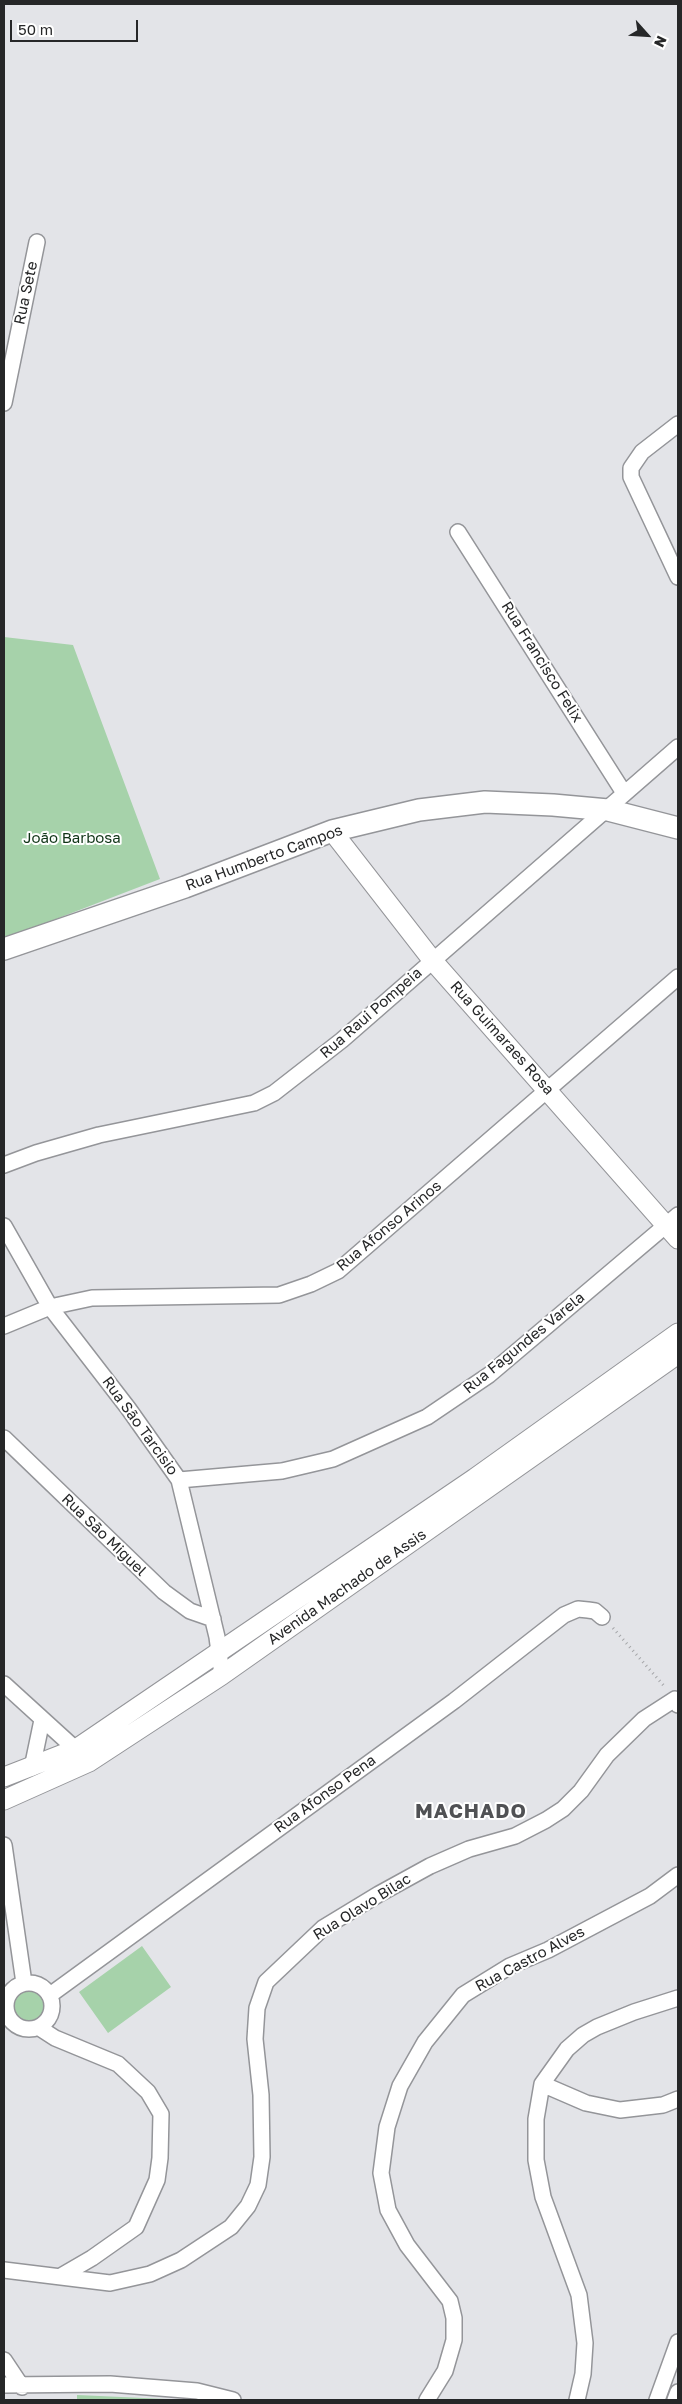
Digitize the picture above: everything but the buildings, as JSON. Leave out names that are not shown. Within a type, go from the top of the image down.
[{"type":"main road","name":"Rua Humberto Campos","points":[[4,949],[185,887],[332,831],[419,810],[485,802],[553,805],[608,810],[678,828]]},
{"type":"street","name":"Rua Sete","points":[[4,403],[37,242]]},
{"type":"street","points":[[678,424],[642,452],[631,468],[631,477],[678,577]]},
{"type":"street","name":"Rua Francisco Felix","points":[[458,532],[624,793]]},
{"type":"street","name":"Rua Raui Pompeia","points":[[4,1165],[36,1153],[99,1135],[208,1114],[260,1100],[274,1093],[307,1068],[608,810],[624,793],[678,747]]},
{"type":"street","name":"Rua Guimaraes Rosa","points":[[332,831],[433,960],[674,1226]]},
{"type":"street","name":"Rua Afonso Arinos","points":[[4,1326],[50,1307],[92,1298],[279,1295],[311,1284],[338,1271],[360,1254],[678,977]]},
{"type":"street","name":"Rua São Tarcisio","points":[[4,1226],[50,1307],[128,1408],[179,1480],[213,1619],[222,1675]]},
{"type":"street","name":"Rua Fagundes Varela","points":[[179,1480],[282,1471],[333,1459],[427,1417],[489,1375],[674,1226]]},
{"type":"street","name":"Avenida Machado de Assis","points":[[4,1777],[82,1756],[218,1652],[475,1478],[678,1333]]},
{"type":"street","name":"Avenida Machado de Assis","points":[[4,1800],[222,1675],[678,1354]]},
{"type":"street","name":"Rua São Miguel","points":[[4,1438],[164,1592],[190,1611],[203,1618],[213,1619]]},
{"type":"street","name":"Rua Afonso Pena","points":[[50,1995],[454,1701],[564,1615],[578,1609],[595,1611],[602,1617]]},
{"type":"street","points":[[4,1684],[82,1756]]},
{"type":"street","name":"Rua Olavo Bilac","points":[[4,2270],[104,2282],[150,2274],[181,2260],[232,2227],[248,2206],[258,2185],[262,2157],[261,2095],[256,2039],[257,2008],[266,1982],[323,1928],[379,1894],[468,1849],[515,1836],[557,1812],[581,1791],[607,1755],[644,1719],[676,1702]]},
{"type":"street","points":[[32,1768],[42,1720]]},
{"type":"street","points":[[4,1845],[10,1993],[8,2013],[10,2028],[23,2028],[44,2022],[52,2010],[50,1995],[39,1984],[10,1993]]},
{"type":"street","name":"Rua Castro Alves","points":[[427,2400],[445,2371],[454,2340],[454,2318],[450,2300],[407,2245],[388,2210],[381,2173],[387,2127],[400,2086],[425,2042],[463,1995],[510,1966],[548,1950],[650,1896],[678,1875]]},
{"type":"street","points":[[577,2400],[583,2374],[585,2343],[579,2295],[543,2197],[536,2160],[536,2119],[542,2084],[567,2049],[584,2035],[597,2027],[619,2018],[678,1998]]},
{"type":"street","points":[[44,2022],[55,2038],[118,2064],[148,2092],[160,2114],[160,2158],[157,2180],[136,2227],[92,2258],[61,2276]]},
{"type":"street","points":[[542,2084],[586,2103],[620,2110],[663,2105],[678,2099]]},
{"type":"street","points":[[92,2258],[104,2282]]},
{"type":"street","points":[[657,2400],[678,2342]]},
{"type":"street","points":[[4,2360],[22,2386]]},
{"type":"street","points":[[4,2385],[110,2384],[233,2400]]},
{"type":"street","points":[[675,2400],[678,2392]]},
{"type":"path","points":[[602,1617],[631,1646],[676,1702]]},
{"type":"green space","name":"João Barbosa","points":[[4,637],[73,645],[160,879],[4,939]]},
{"type":"green space","points":[[142,1946],[171,1987],[108,2033],[79,1992]]},
{"type":"green space","points":[[28,1988],[40,1994],[46,2006],[40,2018],[28,2024],[16,2018],[10,2006],[16,1994]]},
{"type":"green space","points":[[77,2395],[188,2400],[77,2400]]},
{"type":"district","name":"MACHADO","points":[[471,1812]]}]
